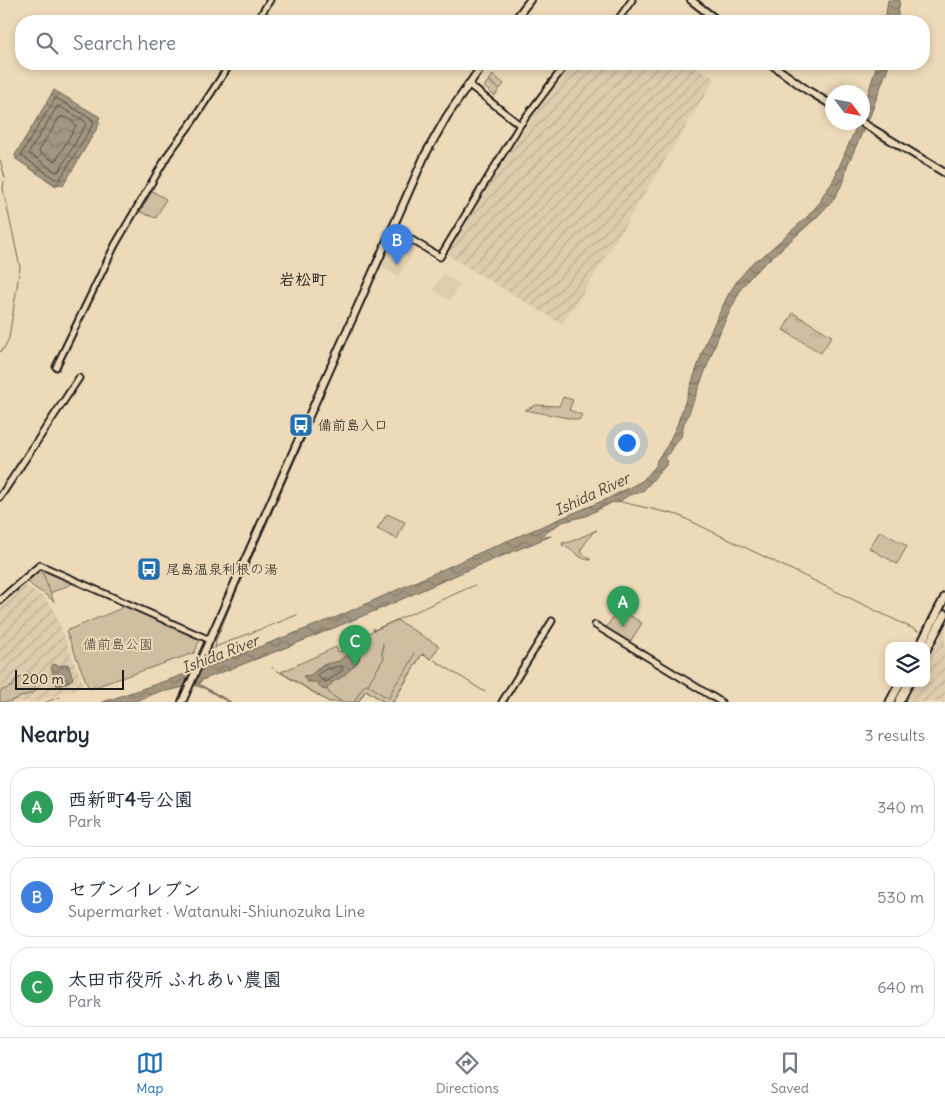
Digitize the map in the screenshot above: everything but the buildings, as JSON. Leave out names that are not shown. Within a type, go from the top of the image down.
[{"type":"highway","points":[[922,642],[945,598]]},
{"type":"highway","points":[[930,642],[945,614]]},
{"type":"highway","points":[[890,702],[898,687]]},
{"type":"highway","points":[[899,702],[907,687]]},
{"type":"main road","points":[[519,15],[530,0]]},
{"type":"main road","points":[[691,0],[710,15]]},
{"type":"main road","points":[[182,702],[432,140],[478,70]]},
{"type":"main road","points":[[779,70],[825,101]]},
{"type":"main road","points":[[870,128],[945,173]]},
{"type":"street","points":[[261,15],[270,0]]},
{"type":"street","points":[[621,15],[632,0]]},
{"type":"street","points":[[56,367],[115,245],[169,153],[226,70]]},
{"type":"street","points":[[392,228],[440,257],[520,125],[561,70]]},
{"type":"street","points":[[468,84],[520,125]]},
{"type":"street","points":[[0,497],[79,378]]},
{"type":"street","points":[[0,600],[40,565],[210,640]]},
{"type":"street","points":[[502,702],[552,621]]},
{"type":"street","points":[[595,625],[721,702]]},
{"type":"shaded area","points":[[568,70],[700,70],[715,79],[592,279],[562,324],[447,255],[518,138]]},
{"type":"shaded area","points":[[398,237],[416,248],[398,277],[380,266],[392,239]]},
{"type":"shaded area","points":[[443,274],[460,284],[450,300],[433,290]]},
{"type":"shaded area","points":[[22,584],[43,597],[53,608],[84,686],[37,702],[0,702],[0,602]]},
{"type":"shaded area","points":[[945,628],[945,702],[905,702],[913,687],[930,687],[930,656]]},
{"type":"green space","points":[[493,75],[504,84],[500,89],[489,80]]},
{"type":"green space","points":[[488,81],[499,90],[495,96],[484,87]]},
{"type":"green space","points":[[152,191],[166,199],[156,218],[140,212]]},
{"type":"green space","points":[[793,313],[832,336],[821,353],[783,330]]},
{"type":"green space","points":[[563,397],[573,400],[569,410],[582,415],[579,420],[525,410],[536,405],[559,406]]},
{"type":"green space","points":[[387,514],[405,522],[397,539],[377,529]]},
{"type":"green space","points":[[597,530],[593,532],[580,551],[591,560],[587,560],[562,545],[562,543],[570,542]]},
{"type":"green space","points":[[880,531],[907,546],[897,564],[869,548]]},
{"type":"green space","points":[[41,569],[43,569],[74,583],[50,593]]},
{"type":"green space","points":[[41,569],[54,602],[27,581]]},
{"type":"green space","name":"備前島公園","points":[[121,603],[200,639],[194,653],[89,689],[66,631],[122,608]]},
{"type":"green space","points":[[619,609],[642,623],[628,645],[604,630]]},
{"type":"green space","points":[[397,620],[439,646],[431,659],[422,654],[393,702],[384,702],[366,690],[358,702],[329,702],[281,672],[336,647],[338,652],[342,651],[341,645]]},
{"type":"green space","points":[[30,673],[36,691],[8,702],[0,702],[0,691],[13,686],[15,680]]},
{"type":"water","points":[[888,0],[900,0],[898,15],[886,15]]},
{"type":"water","points":[[875,70],[887,70],[870,116],[870,87]]},
{"type":"water","points":[[54,90],[100,117],[98,121],[100,123],[63,186],[58,184],[56,186],[16,159],[15,155]]},
{"type":"water","points":[[855,130],[864,130],[847,166],[844,181],[833,200],[816,218],[754,273],[742,287],[722,327],[684,423],[681,437],[666,458],[667,464],[642,492],[629,495],[617,503],[613,502],[586,516],[562,522],[540,537],[551,536],[295,644],[202,680],[199,684],[231,702],[204,688],[193,685],[161,691],[133,702],[103,702],[218,663],[218,660],[220,662],[339,616],[488,549],[607,499],[642,481],[656,466],[657,460],[667,446],[677,425],[707,339],[728,295],[754,261],[762,257],[807,217],[821,201],[832,183]]},
{"type":"water","points":[[354,652],[360,654],[359,660],[326,690],[322,689],[316,682],[307,682],[303,676],[311,675],[322,665],[339,661],[346,655]]},
{"type":"water","points":[[53,664],[60,666],[68,664],[73,679],[57,686],[51,667]]},
{"type":"waterway","points":[[0,160],[5,178]]},
{"type":"waterway","points":[[0,352],[9,338],[20,267],[3,189],[4,182]]},
{"type":"waterway","points":[[240,584],[307,433]]},
{"type":"waterway","points":[[617,501],[678,515],[918,631]]},
{"type":"waterway","points":[[373,628],[374,630],[475,585]]},
{"type":"waterway","name":"Ishida River","points":[[215,649],[216,640],[238,587]]},
{"type":"waterway","points":[[262,629],[297,615]]},
{"type":"waterway","points":[[937,639],[945,624]]},
{"type":"waterway","name":"Ishida River","points":[[215,647],[261,629]]},
{"type":"waterway","points":[[368,684],[384,658],[382,655],[383,643]]},
{"type":"waterway","points":[[354,702],[367,684],[389,698],[393,688],[411,663],[414,653]]},
{"type":"waterway","points":[[393,702],[422,654],[431,659]]},
{"type":"waterway","points":[[434,660],[485,692]]},
{"type":"waterway","points":[[276,670],[326,700]]},
{"type":"waterway","points":[[327,689],[330,694],[342,702]]},
{"type":"waterway","points":[[358,702],[366,690],[384,702]]},
{"type":"waterway","points":[[46,702],[60,697]]},
{"type":"place","name":"セブンイレブン","points":[[397,265]]},
{"type":"place","name":"備前島入口","points":[[301,425]]},
{"type":"place","name":"尾島温泉利根の湯","points":[[149,569]]},
{"type":"place","name":"西新町4号公園","points":[[623,627]]},
{"type":"place","name":"太田市役所 ふれあい農園","points":[[355,666]]},
{"type":"district","name":"岩松町","points":[[303,279]]}]
